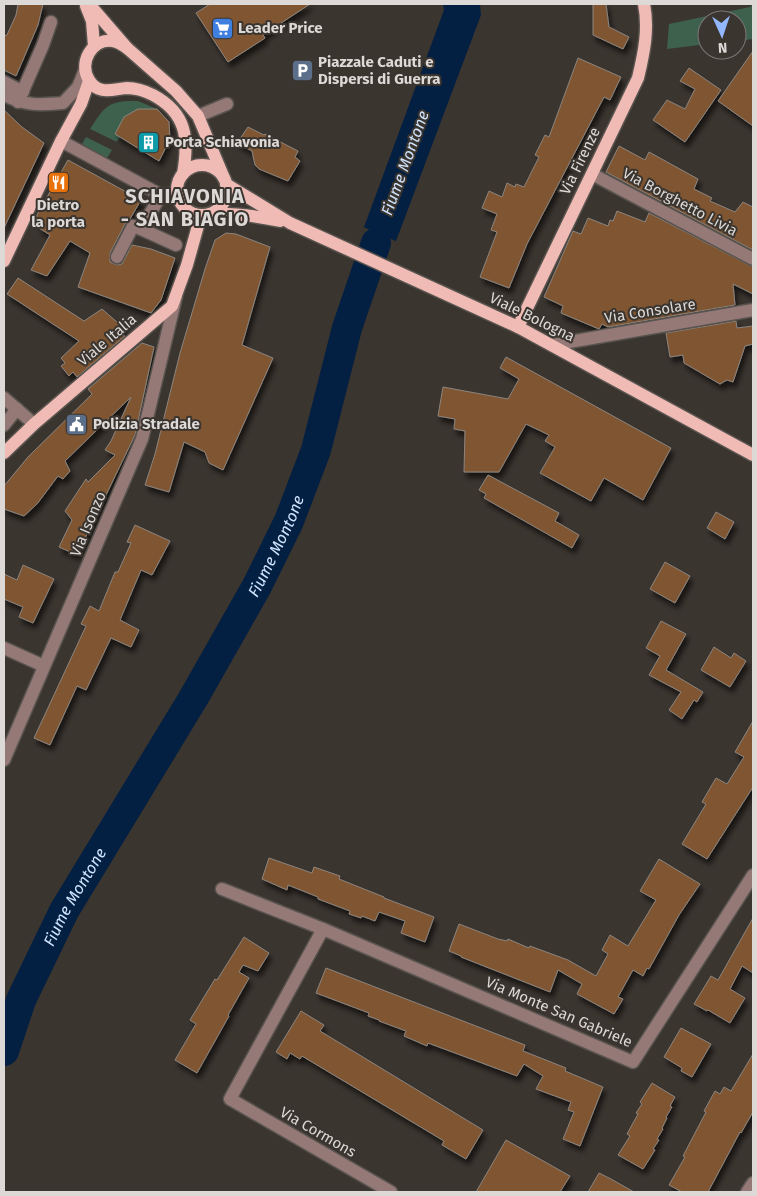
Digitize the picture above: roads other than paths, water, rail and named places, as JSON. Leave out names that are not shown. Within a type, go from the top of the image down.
[{"type":"main road","points":[[85,4],[92,21],[94,46]]},
{"type":"main road","points":[[87,75],[98,88],[109,91],[128,88],[144,91],[164,101],[174,111],[181,122],[185,137],[186,154],[183,174],[178,183],[177,193],[183,207],[191,213],[206,215],[216,211],[224,202],[226,196],[225,181],[198,116],[176,91],[127,48],[89,4]]},
{"type":"main road","name":"Via Firenze","points":[[518,327],[638,78],[646,46],[644,4]]},
{"type":"main road","points":[[4,261],[61,141],[81,104],[87,75],[86,59],[94,46],[106,41],[115,41],[127,48]]},
{"type":"main road","points":[[183,174],[192,167],[204,165],[215,169],[225,181]]},
{"type":"main road","name":"Viale Bologna","points":[[225,181],[290,223],[518,327],[753,455]]},
{"type":"main road","name":"Viale Bologna","points":[[206,215],[250,214],[290,223]]},
{"type":"main road","name":"Viale Italia","points":[[4,454],[34,424],[172,306],[178,293],[197,230],[206,215]]},
{"type":"street","points":[[21,97],[44,45],[51,22]]},
{"type":"street","points":[[4,95],[21,97],[42,105],[63,103],[87,75]]},
{"type":"street","points":[[4,82],[21,97]]},
{"type":"street","points":[[198,116],[227,104]]},
{"type":"street","points":[[61,141],[161,195],[177,193]]},
{"type":"street","name":"Via Borghetto Livia","points":[[592,174],[753,259]]},
{"type":"street","points":[[141,229],[161,195]]},
{"type":"street","points":[[117,257],[133,226],[176,245]]},
{"type":"street","name":"Via Isonzo","points":[[4,760],[142,439],[178,293]]},
{"type":"street","name":"Via Consolare","points":[[552,345],[753,310]]},
{"type":"street","points":[[4,398],[34,424]]},
{"type":"street","points":[[4,425],[17,409]]},
{"type":"street","points":[[4,648],[44,666]]},
{"type":"street","name":"Via Monte San Gabriele","points":[[222,889],[323,929],[633,1062],[753,875]]},
{"type":"street","name":"Via Cormons","points":[[323,929],[230,1099],[391,1192]]},
{"type":"street","points":[[747,1192],[753,1182]]},
{"type":"water","points":[[443,4],[480,4],[481,15],[378,289],[346,276],[444,10]]},
{"type":"waterway","name":"Fiume Montone","points":[[4,1051],[21,1000],[64,911],[194,697],[257,586],[289,521],[316,450],[347,328],[376,243]]},
{"type":"place","name":"Leader Price","points":[[222,28]]},
{"type":"place","name":"Piazzale Caduti e Dispersi di Guerra","points":[[302,71]]},
{"type":"place","name":"Porta Schiavonia","points":[[149,142]]},
{"type":"place","name":"Dietro la porta","points":[[58,182]]},
{"type":"place","name":"Polizia Stradale","points":[[77,424]]},
{"type":"district","name":"SCHIAVONIA - SAN BIAGIO","points":[[185,208]]}]
